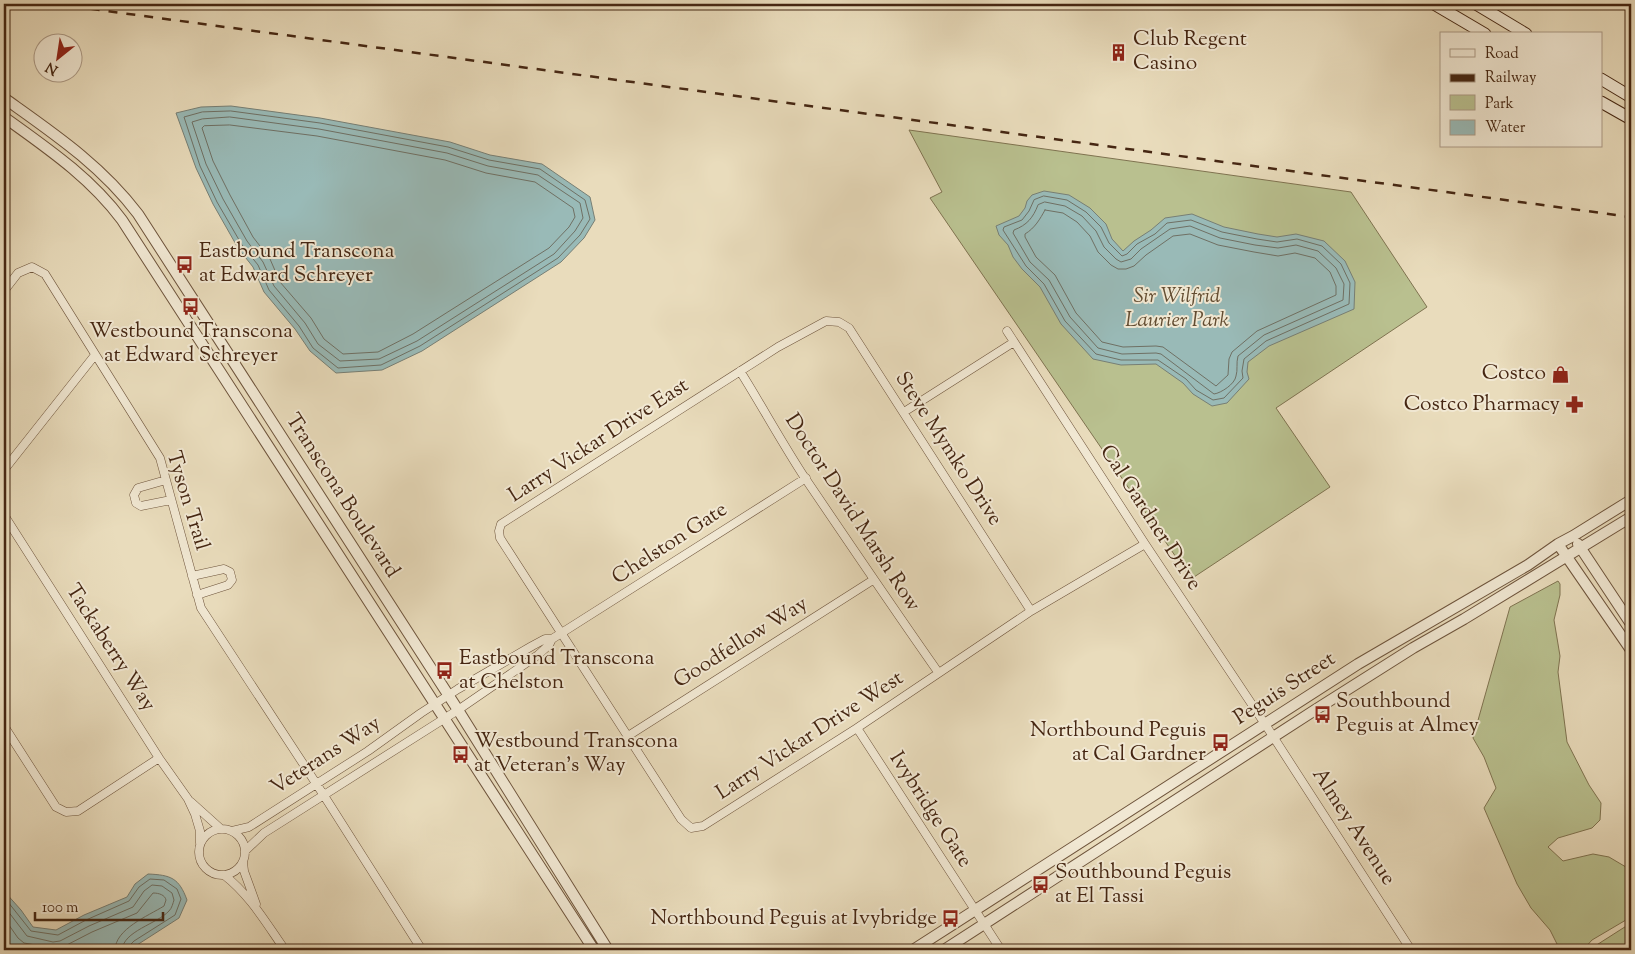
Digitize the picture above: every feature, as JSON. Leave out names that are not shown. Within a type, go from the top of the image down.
[{"type":"main road","points":[[1434,4],[1482,32]]},
{"type":"main road","points":[[1476,4],[1523,32]]},
{"type":"main road","points":[[1602,80],[1631,97]]},
{"type":"main road","points":[[1602,102],[1630,114]]},
{"type":"street","name":"Transcona Boulevard","points":[[4,98],[84,156],[109,180],[134,209],[458,710],[608,950]]},
{"type":"street","name":"Transcona Boulevard","points":[[4,117],[74,169],[95,188],[122,220],[594,950]]},
{"type":"street","name":"Tyson Trail","points":[[4,290],[18,273],[32,267],[45,274],[160,458],[201,608],[323,794],[422,950]]},
{"type":"street","name":"Larry Vickar Drive East","points":[[562,634],[500,538],[501,524],[778,347],[826,322]]},
{"type":"street","name":"Steve Mymko Drive","points":[[826,322],[839,322],[849,328],[1031,611]]},
{"type":"street","name":"Cal Gardner Drive","points":[[1007,331],[1145,544],[1265,724]]},
{"type":"street","points":[[904,412],[1014,342]]},
{"type":"street","points":[[4,470],[96,355]]},
{"type":"street","name":"Doctor David Marsh Row","points":[[740,371],[806,478],[873,580],[938,672]]},
{"type":"street","name":"Chelston Gate","points":[[436,704],[532,646],[545,639],[552,639],[562,634],[806,478]]},
{"type":"street","points":[[166,480],[138,488],[134,495],[136,502],[141,506],[171,500]]},
{"type":"street","name":"Peguis Street","points":[[914,950],[1358,664],[1528,565],[1558,544],[1631,500]]},
{"type":"street","name":"Tackaberry Way","points":[[4,515],[159,758],[188,799]]},
{"type":"street","name":"Peguis Street","points":[[944,950],[1414,648],[1464,620],[1631,517]]},
{"type":"street","points":[[1573,536],[1631,624]]},
{"type":"street","name":"Larry Vickar Drive West","points":[[562,634],[681,819],[691,828],[703,826],[857,728],[1031,611],[1145,544]]},
{"type":"street","points":[[1558,544],[1631,650]]},
{"type":"street","points":[[192,576],[224,568],[230,572],[232,580],[228,586],[197,595]]},
{"type":"street","name":"Goodfellow Way","points":[[628,736],[873,580]]},
{"type":"street","name":"Chelston Gate","points":[[444,719],[538,655],[549,645],[552,639]]},
{"type":"street","name":"Veterans Way","points":[[232,831],[249,827],[436,704]]},
{"type":"street","name":"Veterans Way","points":[[245,851],[264,833],[444,719]]},
{"type":"street","name":"Almey Avenue","points":[[1265,724],[1411,950]]},
{"type":"street","points":[[4,726],[56,807],[66,812],[78,811],[159,758]]},
{"type":"street","name":"Ivybridge Gate","points":[[857,728],[1001,950]]},
{"type":"street","points":[[188,799],[221,829]]},
{"type":"street","points":[[188,799],[200,832],[199,855],[203,866],[212,873],[224,875],[235,871],[243,862]]},
{"type":"street","points":[[200,843],[208,833],[221,829],[232,831],[241,839],[245,851],[244,871],[258,911]]},
{"type":"street","points":[[224,875],[242,890],[284,950]]},
{"type":"green space","name":"Sir Wilfrid Laurier Park","points":[[909,130],[1351,192],[1427,307],[1276,408],[1330,487],[1191,579],[930,198],[942,192]]},
{"type":"green space","points":[[1558,581],[1560,584],[1560,595],[1554,620],[1560,656],[1558,672],[1567,742],[1589,785],[1601,803],[1600,820],[1592,828],[1558,838],[1548,847],[1563,861],[1593,854],[1609,857],[1631,870],[1631,917],[1592,940],[1583,950],[1560,950],[1550,930],[1531,908],[1517,884],[1484,808],[1496,788],[1484,757],[1473,738],[1510,607]]},
{"type":"green space","points":[[1631,923],[1631,950],[1598,950],[1595,946]]},
{"type":"water","points":[[231,106],[320,118],[450,142],[490,155],[542,164],[590,197],[595,220],[584,238],[561,262],[422,351],[382,370],[336,373],[310,351],[295,329],[264,292],[253,267],[238,248],[213,204],[196,168],[176,113],[201,107]]},
{"type":"water","points":[[1044,191],[1069,195],[1090,208],[1106,224],[1112,239],[1123,251],[1165,218],[1192,214],[1224,227],[1258,234],[1277,237],[1296,234],[1324,241],[1345,261],[1355,282],[1354,309],[1269,346],[1248,362],[1247,372],[1249,379],[1227,403],[1212,406],[1193,394],[1183,383],[1156,364],[1121,365],[1093,359],[1061,324],[1040,287],[1013,257],[1008,245],[999,235],[996,226],[1019,216],[1032,195]]},
{"type":"water","points":[[148,874],[163,875],[173,879],[181,887],[187,900],[179,918],[131,950],[4,950],[4,891],[33,927],[56,930],[84,915],[127,897],[135,884]]},
{"type":"railway","points":[[55,4],[1631,217]]},
{"type":"place","name":"Club Regent Casino","points":[[1119,52]]},
{"type":"place","name":"Eastbound Transcona at Edward Schreyer","points":[[185,264]]},
{"type":"place","name":"Westbound Transcona at Edward Schreyer","points":[[191,307]]},
{"type":"place","name":"Costco","points":[[1560,374]]},
{"type":"place","name":"Costco Pharmacy","points":[[1574,405]]},
{"type":"place","name":"Eastbound Transcona at Chelston","points":[[445,671]]},
{"type":"place","name":"Southbound Peguis at Almey","points":[[1322,714]]},
{"type":"place","name":"Northbound Peguis at Cal Gardner","points":[[1220,743]]},
{"type":"place","name":"Westbound Transcona at Veteran's Way","points":[[460,754]]},
{"type":"place","name":"Southbound Peguis at El Tassi","points":[[1041,885]]},
{"type":"place","name":"Northbound Peguis at Ivybridge","points":[[951,919]]}]
